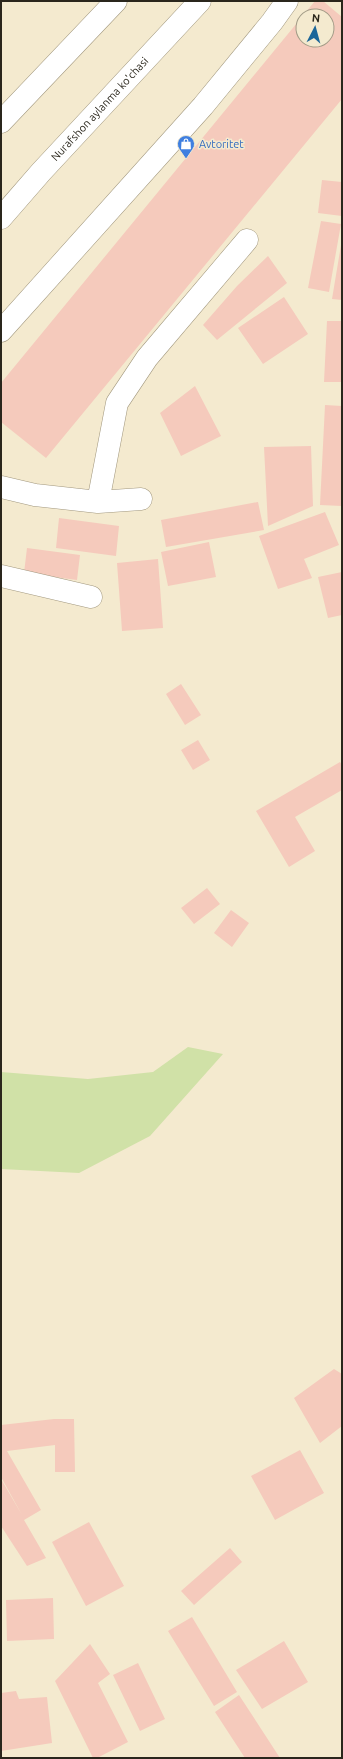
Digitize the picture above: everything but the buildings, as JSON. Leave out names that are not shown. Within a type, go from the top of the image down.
[{"type":"main road","points":[[1,122],[116,1]]},
{"type":"main road","name":"Nurafshon aylanma ko'chasi","points":[[1,218],[41,172],[200,1]]},
{"type":"main road","points":[[1,331],[203,106],[272,22],[287,1]]},
{"type":"main road","points":[[98,502],[117,403],[147,358],[247,240]]},
{"type":"main road","points":[[1,487],[34,495],[98,502],[141,499]]},
{"type":"main road","points":[[1,576],[91,597]]},
{"type":"green space","points":[[188,1047],[223,1054],[150,1136],[79,1173],[1,1169],[1,1072],[88,1079],[153,1072]]},
{"type":"place","name":"Avtoritet","points":[[186,159]]}]
